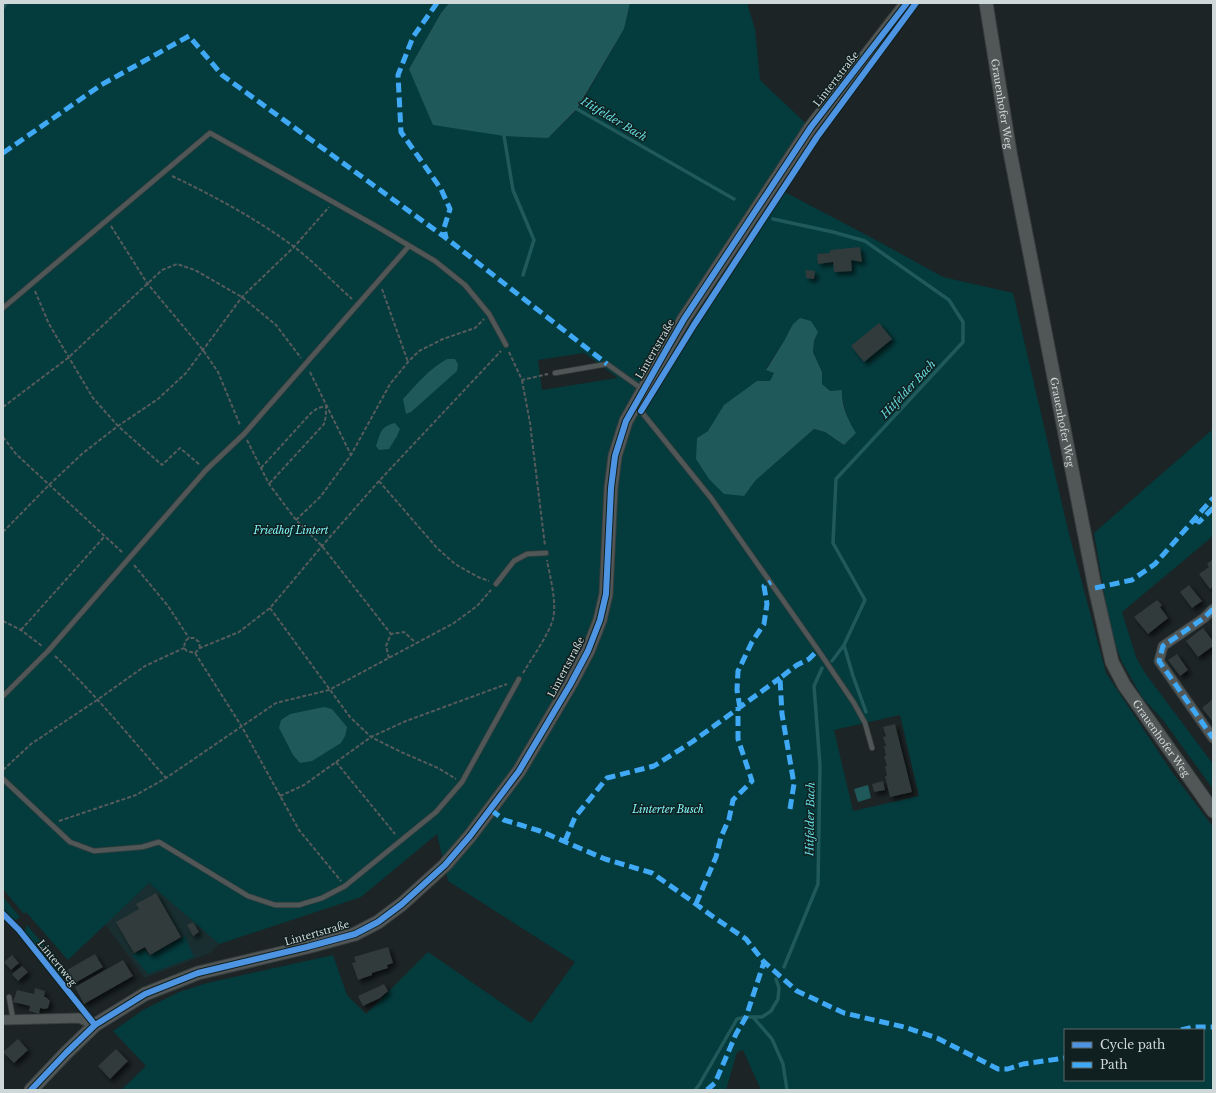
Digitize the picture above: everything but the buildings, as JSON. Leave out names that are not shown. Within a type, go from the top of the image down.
[{"type":"main road","name":"Lintertstraße","points":[[32,1090],[66,1053],[95,1025],[145,994],[198,973],[355,934],[378,922],[402,904],[445,865],[491,810],[523,764],[588,651],[600,620],[606,594],[611,488],[615,456],[626,421],[664,352],[684,320],[811,127],[907,3]]},
{"type":"main road","name":"Grauenhofer Weg","points":[[986,3],[1010,152],[1095,588],[1112,662],[1124,685],[1213,811]]},
{"type":"street","points":[[1212,735],[1159,661],[1163,646],[1204,618],[1213,609]]},
{"type":"street","points":[[3,1020],[79,1018],[95,1025]]},
{"type":"lane","points":[[3,308],[210,133],[334,202],[435,261],[465,285],[489,314],[506,345]]},
{"type":"lane","points":[[3,696],[49,650],[206,470],[244,434],[409,246]]},
{"type":"lane","points":[[555,373],[607,364],[644,390]]},
{"type":"lane","points":[[635,404],[711,498],[818,650],[854,703],[865,723],[872,748]]},
{"type":"lane","points":[[496,584],[514,561],[527,554],[546,553]]},
{"type":"lane","points":[[159,842],[248,896],[275,905],[299,905],[322,898],[345,886],[436,812],[462,782],[519,679]]},
{"type":"lane","points":[[3,779],[49,824],[70,842],[94,851],[142,847],[167,841]]},
{"type":"lane","name":"Lintertweg","points":[[3,914],[18,930],[95,1025]]},
{"type":"lane","points":[[9,998],[13,1019]]},
{"type":"path","points":[[164,172],[206,192],[260,223],[294,247],[358,304]]},
{"type":"path","points":[[3,532],[83,453],[118,426],[158,399],[186,372],[242,297],[294,247],[334,202]]},
{"type":"path","points":[[3,407],[68,358],[162,270],[177,264],[195,270],[242,297],[276,325],[306,363],[351,455]]},
{"type":"path","points":[[379,280],[408,362]]},
{"type":"path","points":[[32,283],[49,324],[68,358],[93,398],[118,426],[162,465],[180,448],[206,470]]},
{"type":"path","points":[[296,520],[321,496],[351,455],[390,384],[408,362],[419,351],[443,338],[475,328],[489,314]]},
{"type":"path","points":[[195,653],[200,648],[239,632],[270,608],[379,481],[506,345],[522,380],[530,423],[546,553],[554,601],[553,618],[549,630],[519,679],[406,721],[371,737],[304,785],[280,796]]},
{"type":"path","points":[[522,380],[555,373]]},
{"type":"path","points":[[262,468],[311,413],[318,408],[326,406]]},
{"type":"path","points":[[268,484],[324,424],[326,406]]},
{"type":"path","points":[[3,437],[16,454],[129,559],[168,606],[189,638]]},
{"type":"path","points":[[49,824],[136,796],[166,778],[276,703],[329,690],[454,623],[477,606],[496,584],[478,577],[455,564],[437,548],[379,481]]},
{"type":"path","points":[[21,630],[104,537]]},
{"type":"path","points":[[270,608],[350,717],[371,737],[438,768],[462,782]]},
{"type":"path","points":[[3,621],[21,630],[49,650],[69,669],[166,778]]},
{"type":"path","points":[[389,658],[386,646],[391,634],[404,632],[416,643]]},
{"type":"path","points":[[189,638],[194,638],[199,642],[200,648]]},
{"type":"path","points":[[184,648],[185,641],[189,638]]},
{"type":"path","points":[[184,648],[187,652],[195,653]]},
{"type":"path","points":[[3,770],[31,744],[145,666],[184,648]]},
{"type":"path","points":[[195,653],[242,727],[299,830],[345,886]]},
{"type":"path","points":[[336,761],[400,840]]},
{"type":"shaded area","points":[[449,3],[630,3],[624,29],[577,109],[548,138],[504,136],[433,125],[409,69],[441,13]]},
{"type":"shaded area","points":[[800,318],[811,321],[818,332],[814,341],[813,352],[822,372],[822,384],[830,391],[842,390],[846,412],[856,433],[844,445],[825,432],[814,429],[755,481],[744,496],[724,494],[709,479],[696,459],[697,438],[708,431],[724,405],[757,381],[770,381],[774,373],[766,370],[793,324]]},
{"type":"shaded area","points":[[447,359],[455,359],[458,364],[457,371],[411,412],[406,414],[403,399],[429,372]]},
{"type":"shaded area","points":[[395,423],[400,429],[397,436],[389,449],[379,450],[376,446],[380,434],[386,426]]},
{"type":"shaded area","points":[[324,707],[332,709],[347,727],[345,736],[341,743],[312,761],[300,763],[293,755],[279,728],[281,720],[290,714]]},
{"type":"shaded area","points":[[868,785],[871,798],[858,802],[854,789]]},
{"type":"shaded area","points":[[149,883],[219,944],[210,953],[145,978],[105,924]]},
{"type":"green space","points":[[3,3],[449,3],[441,13],[409,69],[548,138],[578,109],[624,29],[630,3],[747,3],[755,29],[760,80],[815,132],[777,188],[943,277],[1013,293],[1068,530],[1106,673],[1172,772],[1213,827],[1213,1090],[761,1090],[743,1050],[737,1052],[726,1090],[121,1090],[146,1066],[113,1031],[143,1010],[179,992],[207,983],[333,955],[347,995],[366,1014],[428,952],[531,1023],[575,962],[448,881],[437,834],[361,897],[219,944],[149,883],[68,960],[26,912],[24,914],[3,889]],"holes":[[[793,325],[818,332],[814,341],[813,352],[822,372],[822,384],[830,391],[842,390],[844,407],[855,434],[844,445],[825,432],[814,429],[755,481],[743,496],[697,438],[770,382],[774,373],[766,369]],[[574,345],[618,378],[542,390],[538,360],[584,353]],[[900,715],[919,796],[853,811],[834,730]]]},
{"type":"green space","points":[[1213,429],[1213,536],[1122,612],[1136,657],[1145,673],[1213,764],[1213,789],[1163,720],[1142,697],[1122,662],[1111,633],[1094,533]]},
{"type":"green space","points":[[3,897],[20,917],[16,920],[8,918],[4,912]]},
{"type":"green space","points":[[27,925],[43,944],[64,978],[61,980],[25,938],[24,932]]},
{"type":"green space","points":[[185,936],[194,957],[148,974],[132,955],[145,949],[149,956]]},
{"type":"waterway","points":[[3,8],[6,3]]},
{"type":"waterway","name":"Hitfelder Bach","points":[[574,107],[734,199]]},
{"type":"waterway","points":[[505,133],[504,136],[513,190],[534,240],[523,275]]},
{"type":"waterway","name":"Hitfelder Bach","points":[[773,219],[833,232],[865,241],[949,300],[963,322],[963,342],[836,479],[833,543],[865,600],[844,645],[832,661]]},
{"type":"waterway","points":[[844,645],[866,712]]},
{"type":"waterway","name":"Hitfelder Bach","points":[[784,967],[818,884],[820,766],[814,686],[822,668]]},
{"type":"waterway","name":"Hitfelder Bach","points":[[695,1090],[737,1019],[746,1017],[762,1017],[771,1011],[778,999],[779,988],[776,979]]},
{"type":"waterway","points":[[753,1017],[772,1039],[783,1064],[787,1090]]},
{"type":"marked path","points":[[437,3],[413,37],[398,75],[401,132],[441,189],[450,209],[444,228],[446,238]]},
{"type":"marked path","points":[[3,153],[101,85],[189,36],[222,75],[446,238],[607,364]]},
{"type":"marked path","points":[[1095,588],[1132,580],[1155,564],[1213,498]]},
{"type":"marked path","points":[[1195,519],[1199,522],[1213,508]]},
{"type":"marked path","points":[[740,708],[737,690],[738,671],[752,642],[764,624],[767,604],[764,586],[771,582]]},
{"type":"marked path","points":[[1213,609],[1204,618],[1163,646],[1159,661],[1213,738]]},
{"type":"marked path","points":[[790,809],[794,784],[782,714],[780,678],[797,665],[809,659],[818,650]]},
{"type":"marked path","points":[[565,841],[575,817],[607,778],[654,766],[692,742],[780,678]]},
{"type":"marked path","points":[[696,904],[716,857],[721,837],[729,819],[733,800],[752,781],[738,739],[738,709]]},
{"type":"marked path","points":[[491,810],[504,820],[540,831],[605,859],[652,873],[746,939],[764,962],[797,991],[844,1013],[904,1027],[937,1038],[998,1069],[1008,1069],[1023,1064],[1064,1058]]},
{"type":"marked path","points":[[707,1090],[715,1083],[736,1034],[746,1017],[764,962]]},
{"type":"marked path","points":[[1185,1029],[1193,1027],[1213,1027]]},
{"type":"cycle path","points":[[31,1090],[95,1025],[145,994],[198,973],[355,934],[378,922],[402,904],[445,865],[470,836],[519,771],[570,685],[588,651],[600,620],[606,594],[611,488],[615,456],[626,421],[684,319],[811,127],[907,3]]},
{"type":"cycle path","points":[[641,411],[694,325],[817,137],[916,3]]},
{"type":"cycle path","points":[[3,914],[19,930],[95,1025]]},
{"type":"park label","name":"Friedhof Lintert","points":[[291,530]]},
{"type":"park label","name":"Linterter Busch","points":[[668,809]]}]
